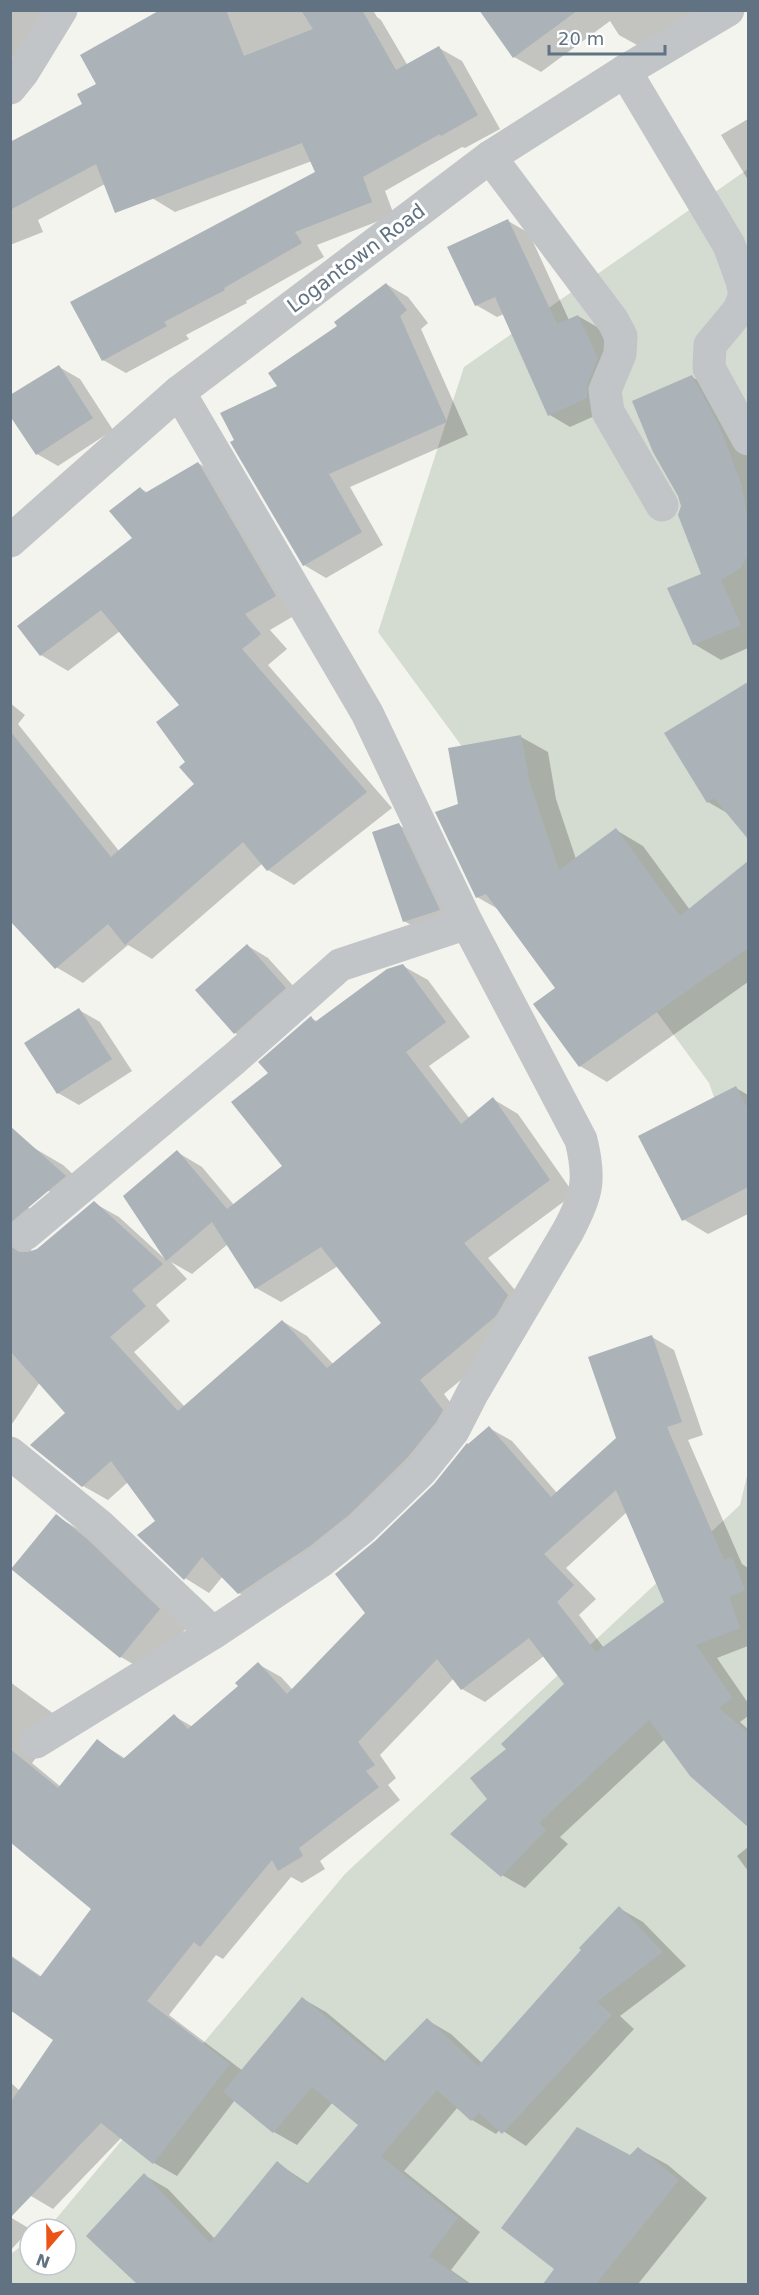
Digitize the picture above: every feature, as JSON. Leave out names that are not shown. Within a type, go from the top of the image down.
[{"type":"street","points":[[10,88],[23,72],[61,10]]},
{"type":"street","name":"Logantown Road","points":[[10,541],[179,392],[490,157],[625,71],[728,10]]},
{"type":"street","points":[[625,71],[729,245],[742,281],[745,295],[739,310],[710,345],[709,368],[748,439]]},
{"type":"street","points":[[490,157],[613,321],[621,336],[620,354],[605,390],[608,412],[662,505]]},
{"type":"street","points":[[36,1742],[213,1633],[321,1561],[362,1528],[421,1471],[453,1431],[472,1392],[582,1205],[586,1186],[587,1163],[581,1140],[467,923],[367,713],[179,392]]},
{"type":"street","points":[[25,1234],[234,1059],[340,964],[467,923]]},
{"type":"street","points":[[10,1453],[99,1525],[213,1633]]},
{"type":"shaded area","points":[[748,169],[748,1191],[709,1083],[378,632],[464,367]]},
{"type":"shaded area","points":[[748,1472],[748,2284],[11,2284],[11,2254],[18,2248],[18,2277],[78,2277],[78,2217],[58,2217],[345,1874],[740,1505]]},
{"type":"building","points":[[160,10],[226,10],[244,56],[313,29],[301,10],[362,10],[396,70],[439,46],[478,115],[363,177],[372,202],[295,232],[302,243],[224,288],[225,290],[164,322],[167,326],[102,361],[70,302],[315,172],[302,143],[115,213],[96,164],[10,210],[10,142],[82,104],[77,94],[96,84],[80,55]]},
{"type":"building","points":[[479,10],[578,10],[513,58]]},
{"type":"building","points":[[508,219],[557,324],[578,315],[598,358],[588,383],[587,398],[548,416],[495,297],[475,306],[447,247]]},
{"type":"building","points":[[386,283],[407,310],[400,316],[447,422],[329,474],[362,532],[303,566],[230,442],[234,440],[220,413],[277,386],[268,373],[337,326],[334,322]]},
{"type":"building","points":[[59,365],[93,418],[36,455],[10,416],[10,395]]},
{"type":"building","points":[[692,375],[720,427],[742,486],[748,522],[748,555],[741,568],[721,580],[741,625],[693,645],[667,588],[701,574],[678,515],[681,506],[678,496],[653,452],[632,401]]},
{"type":"building","points":[[198,462],[276,596],[245,614],[261,634],[242,649],[367,792],[267,871],[243,842],[125,945],[108,924],[55,969],[10,921],[10,731],[111,857],[194,784],[179,767],[185,762],[156,722],[179,705],[101,610],[40,656],[17,626],[132,538],[109,511],[140,487],[145,493]]},
{"type":"building","points":[[748,682],[748,839],[714,798],[707,803],[664,733]]},
{"type":"building","points":[[521,735],[530,783],[559,870],[616,828],[680,916],[748,861],[748,948],[579,1067],[533,1004],[555,988],[486,894],[476,898],[435,812],[458,804],[448,748]]},
{"type":"building","points":[[399,823],[440,910],[403,922],[372,832]]},
{"type":"building","points":[[247,944],[286,988],[234,1034],[195,990]]},
{"type":"building","points":[[403,964],[446,1022],[406,1052],[461,1124],[493,1097],[550,1180],[464,1243],[508,1295],[496,1316],[420,1380],[443,1410],[407,1458],[350,1514],[310,1546],[238,1594],[202,1557],[184,1580],[137,1535],[155,1521],[111,1461],[82,1487],[30,1445],[65,1413],[10,1351],[10,1246],[19,1252],[37,1249],[94,1201],[163,1264],[132,1290],[146,1306],[110,1337],[178,1411],[282,1320],[327,1368],[381,1323],[321,1247],[255,1289],[212,1222],[166,1261],[123,1196],[177,1150],[227,1209],[282,1166],[231,1102],[268,1073],[258,1062],[311,1016],[315,1022],[387,969]]},
{"type":"building","points":[[79,1008],[112,1059],[57,1094],[24,1043]]},
{"type":"building","points":[[736,1086],[748,1109],[748,1187],[682,1221],[638,1136]]},
{"type":"building","points":[[10,1126],[66,1176],[10,1223]]},
{"type":"building","points":[[652,1335],[682,1422],[667,1427],[724,1560],[732,1557],[745,1590],[729,1597],[740,1628],[696,1645],[733,1698],[719,1708],[748,1733],[748,1827],[690,1776],[649,1720],[539,1823],[546,1830],[501,1877],[450,1834],[487,1799],[470,1778],[506,1749],[501,1744],[564,1684],[529,1638],[461,1690],[437,1659],[358,1742],[375,1765],[366,1771],[379,1787],[299,1848],[303,1856],[278,1871],[272,1860],[200,1947],[194,1942],[147,2001],[230,2064],[153,2164],[101,2123],[10,2218],[10,2103],[53,2040],[10,2010],[10,1956],[40,1977],[91,1909],[10,1842],[10,1749],[58,1788],[97,1739],[123,1759],[174,1714],[188,1729],[238,1686],[235,1683],[258,1662],[287,1694],[365,1613],[335,1574],[375,1541],[434,1484],[467,1443],[489,1426],[551,1497],[616,1438],[588,1357]],"holes":[[[616,1490],[664,1602],[596,1652],[557,1602],[574,1585],[544,1554]]]},
{"type":"building","points":[[56,1514],[87,1539],[160,1609],[120,1658],[11,1569]]},
{"type":"building","points":[[619,1906],[663,1952],[597,2002],[612,2015],[502,2134],[479,2113],[471,2121],[437,2090],[381,2156],[458,2218],[429,2256],[469,2284],[137,2284],[86,2236],[144,2173],[210,2243],[277,2161],[306,2185],[358,2125],[312,2087],[273,2133],[223,2092],[302,1997],[383,2063],[427,2018],[478,2066],[581,1950],[579,1948]]},
{"type":"building","points":[[577,2127],[630,2155],[638,2147],[679,2180],[596,2284],[543,2284],[554,2269],[501,2228]]}]
